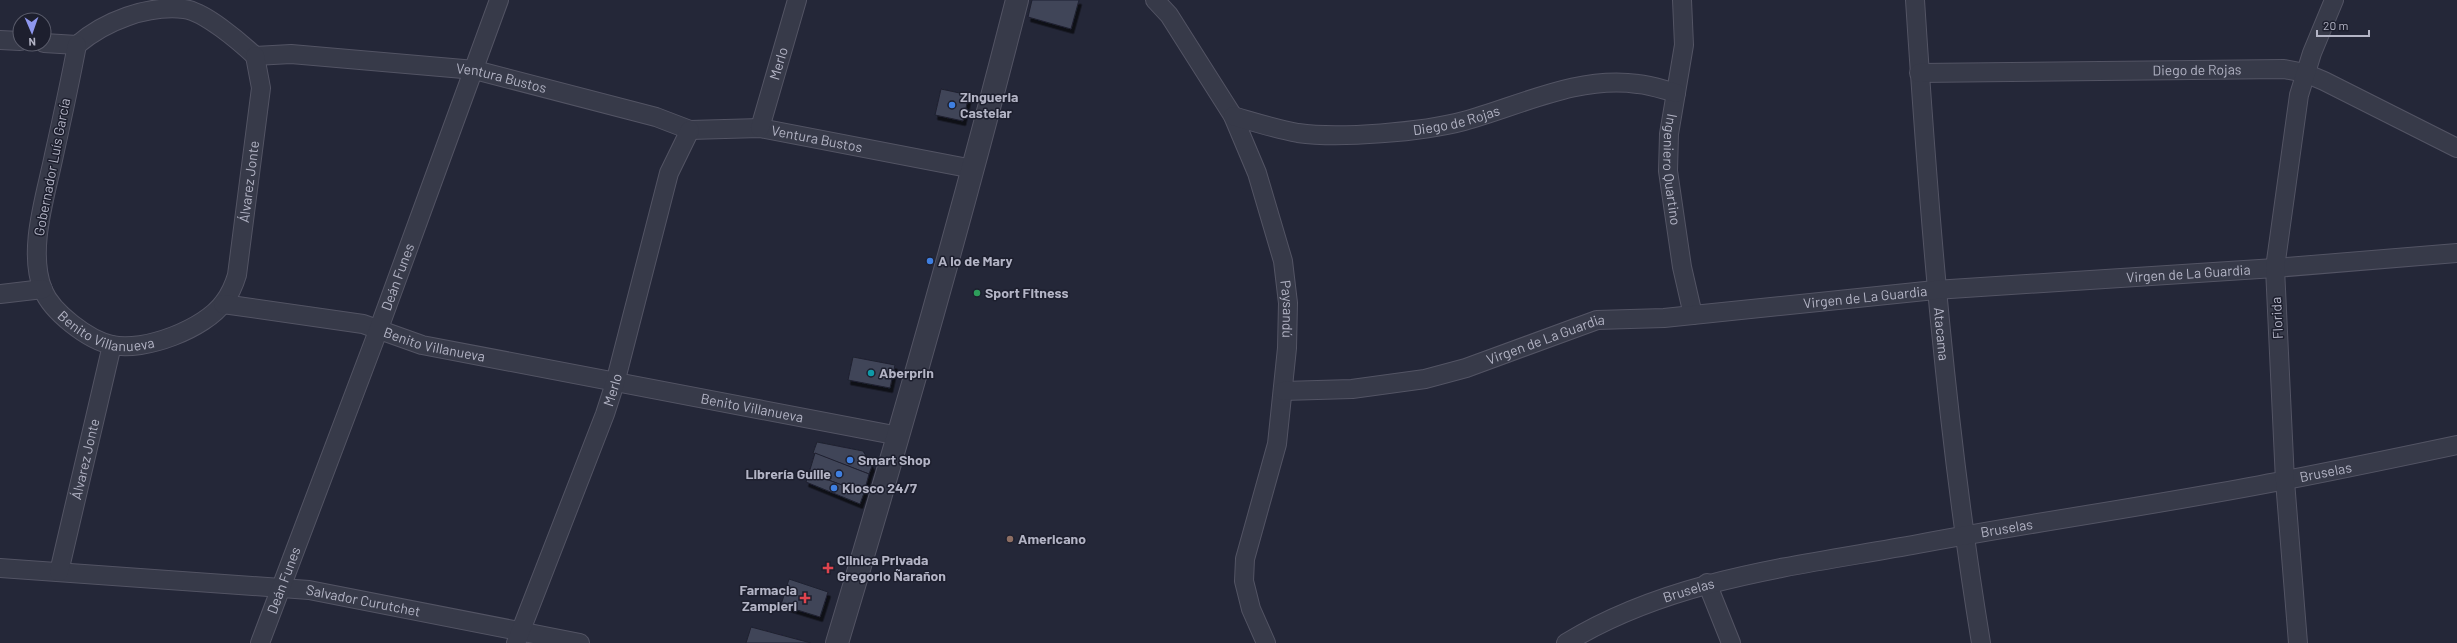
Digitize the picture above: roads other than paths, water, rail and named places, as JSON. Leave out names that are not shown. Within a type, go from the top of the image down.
[{"type":"street","name":"Deán Funes","points":[[260,643],[378,331],[475,70],[499,0]]},
{"type":"street","name":"Merlo","points":[[760,128],[797,0]]},
{"type":"street","points":[[837,643],[899,436],[973,169],[1017,0]]},
{"type":"street","name":"Paysandú","points":[[1155,0],[1180,32],[1233,116],[1257,173],[1283,261],[1288,303],[1283,391],[1277,444],[1245,559],[1244,581],[1250,609],[1266,643]]},
{"type":"street","name":"Ingeniero Quartino","points":[[1682,0],[1684,45],[1669,134],[1668,171],[1682,267],[1693,315]]},
{"type":"street","name":"Atacama","points":[[1915,0],[1935,290],[1964,536],[1981,643]]},
{"type":"street","name":"Florida","points":[[2298,643],[2285,481],[2275,268],[2298,103],[2305,73],[2334,0]]},
{"type":"street","points":[[52,43],[77,45],[105,25],[128,15],[186,4],[255,56]]},
{"type":"street","points":[[0,40],[12,41]]},
{"type":"street","name":"Gobernador Luís García","points":[[43,289],[37,237],[77,45]]},
{"type":"street","name":"Ventura Bustos","points":[[255,56],[290,54],[475,70],[656,117],[690,130],[760,128],[973,169]]},
{"type":"street","name":"Álvarez Jonte","points":[[223,304],[234,287],[237,275],[257,121],[261,88],[255,56]]},
{"type":"street","name":"Diego de Rojas","points":[[1919,73],[2284,69],[2305,73],[2457,148]]},
{"type":"street","name":"Diego de Rojas","points":[[1233,116],[1299,133],[1368,133],[1415,130],[1463,122],[1581,86],[1610,83],[1638,84],[1676,93]]},
{"type":"street","name":"Merlo","points":[[518,637],[615,383],[669,173],[690,130]]},
{"type":"street","name":"Virgen de La Guardia","points":[[1283,391],[1352,389],[1425,379],[1466,368],[1597,320],[1693,315],[1935,290],[2275,268],[2457,253]]},
{"type":"street","points":[[0,294],[43,289]]},
{"type":"street","name":"Benito Villanueva","points":[[43,289],[57,312],[85,332],[112,345],[146,345],[172,337],[200,323],[223,304],[363,324],[378,331],[422,345],[899,436]]},
{"type":"street","name":"Álvarez Jonte","points":[[59,572],[112,345]]},
{"type":"street","name":"Bruselas","points":[[1566,643],[1617,615],[1660,598],[1707,583],[1964,536],[2285,481],[2457,445]]},
{"type":"street","name":"Salvador Curutchet","points":[[0,568],[280,587],[518,637],[580,643]]},
{"type":"street","points":[[1707,583],[1731,643]]},
{"type":"place","name":"Zingueria Castelar","points":[[952,105]]},
{"type":"place","name":"A lo de Mary","points":[[930,261]]},
{"type":"place","name":"Sport Fitness","points":[[977,293]]},
{"type":"place","name":"Aberprin","points":[[871,373]]},
{"type":"place","name":"Smart Shop","points":[[850,460]]},
{"type":"place","name":"Librería Guille","points":[[839,474]]},
{"type":"place","name":"Kiosco 24/7","points":[[834,488]]},
{"type":"place","name":"Americano","points":[[1010,539]]},
{"type":"place","name":"Clinica Privada Gregorio Ñarañon","points":[[828,568]]},
{"type":"place","name":"Farmacia Zampieri","points":[[805,598]]}]
